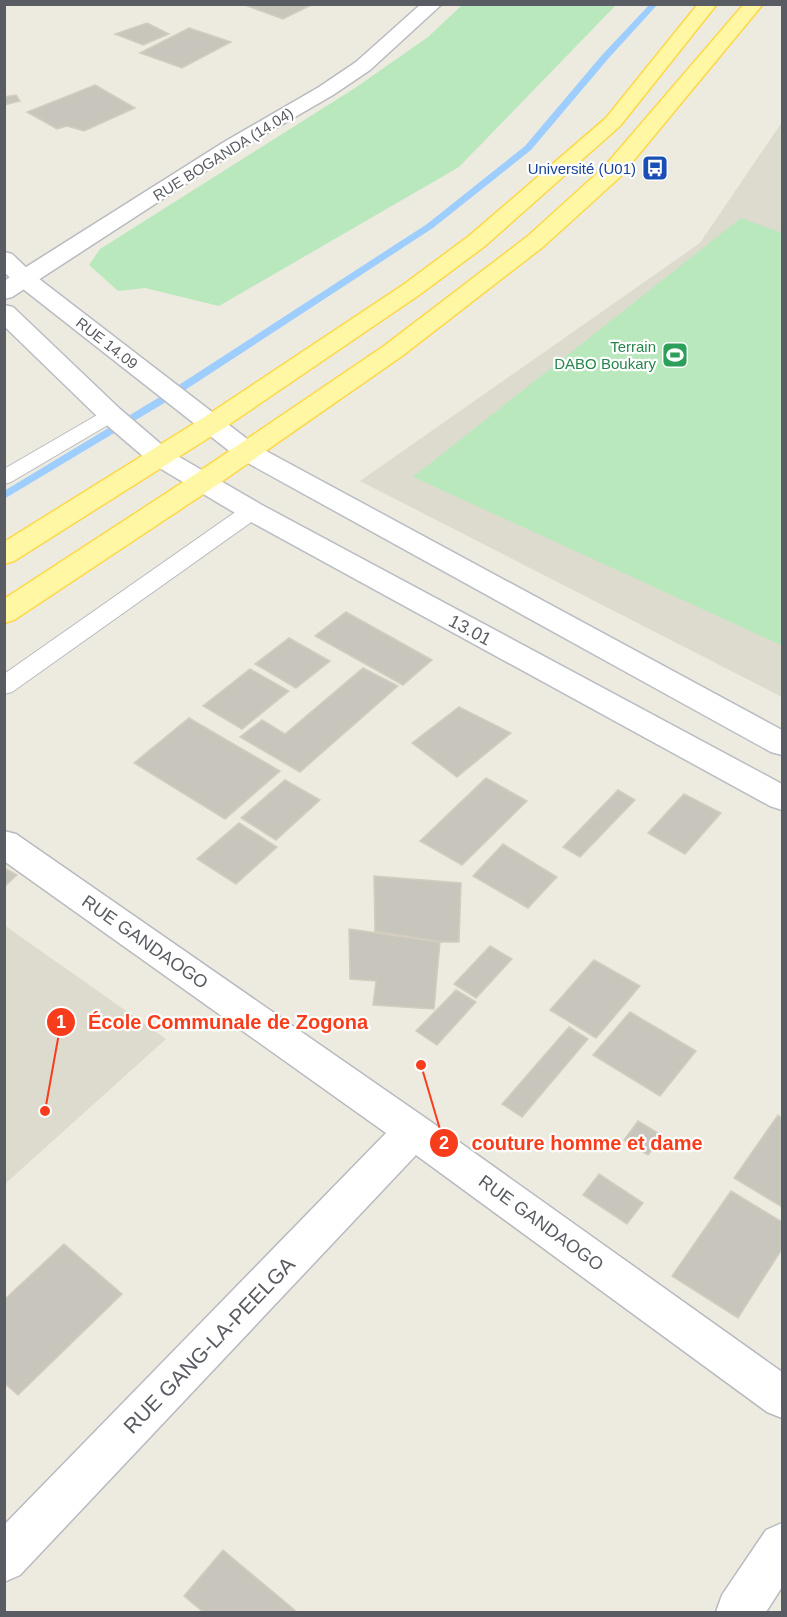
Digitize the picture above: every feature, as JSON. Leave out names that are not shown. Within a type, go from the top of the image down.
[{"type":"main road","points":[[4,555],[212,424],[411,290],[477,241],[613,122],[708,4]]},
{"type":"main road","points":[[4,613],[201,483],[393,351],[536,241],[612,172],[754,4]]},
{"type":"street","name":"RUE BOGANDA (14.04)","points":[[4,292],[26,280],[231,146],[354,73],[433,4]]},
{"type":"street","name":"RUE 14.09","points":[[4,259],[26,280],[212,424]]},
{"type":"street","points":[[4,312],[111,415],[160,457]]},
{"type":"street","points":[[212,424],[246,451],[783,744]]},
{"type":"street","name":"13.01","points":[[160,457],[252,511],[783,798]]},
{"type":"street","name":"RUE GANDAOGO","points":[[4,843],[413,1131],[783,1397]]},
{"type":"street","name":"RUE GANG-LA-PEELGA","points":[[4,1559],[413,1131]]},
{"type":"street","points":[[739,1612],[783,1546]]},
{"type":"lane","points":[[4,478],[111,415]]},
{"type":"lane","points":[[4,686],[252,511]]},
{"type":"shaded area","name":"Terrain DABO Boukary","points":[[782,122],[782,697],[360,481],[700,243]]},
{"type":"shaded area","points":[[4,925],[166,1039],[5,1184],[4,1183]]},
{"type":"green space","points":[[463,4],[616,5],[459,167],[219,306],[145,288],[118,291],[89,265],[100,249],[355,88],[428,37]]},
{"type":"green space","name":"Terrain DABO Boukary","points":[[741,218],[782,233],[781,645],[413,477]]},
{"type":"building","points":[[242,4],[313,4],[283,19]]},
{"type":"building","points":[[147,23],[169,34],[143,45],[115,34]]},
{"type":"building","points":[[189,28],[231,42],[182,68],[140,53]]},
{"type":"building","points":[[95,85],[135,108],[84,131],[67,126],[57,129],[27,112]]},
{"type":"building","points":[[16,95],[20,101],[4,105],[4,97]]},
{"type":"building","points":[[346,612],[432,660],[403,685],[315,636]]},
{"type":"building","points":[[289,638],[330,661],[296,688],[255,664]]},
{"type":"building","points":[[363,668],[398,686],[300,772],[240,737],[262,720],[285,734]]},
{"type":"building","points":[[250,669],[289,691],[242,729],[203,706]]},
{"type":"building","points":[[459,707],[511,733],[457,777],[412,743]]},
{"type":"building","points":[[189,718],[280,771],[225,819],[134,763]]},
{"type":"building","points":[[486,778],[527,801],[462,865],[420,841]]},
{"type":"building","points":[[285,780],[320,800],[276,840],[241,818]]},
{"type":"building","points":[[618,790],[635,800],[580,857],[563,847]]},
{"type":"building","points":[[684,794],[721,813],[685,854],[648,833]]},
{"type":"building","points":[[239,823],[277,847],[236,884],[197,859]]},
{"type":"building","points":[[503,844],[557,877],[528,908],[473,876]]},
{"type":"building","points":[[4,868],[17,875],[4,887]]},
{"type":"building","points":[[374,876],[461,883],[459,942],[440,942],[375,931]]},
{"type":"building","points":[[349,929],[440,942],[434,1009],[373,1005],[376,981],[350,979]]},
{"type":"building","points":[[490,946],[512,959],[476,998],[454,984]]},
{"type":"building","points":[[594,960],[640,986],[596,1038],[550,1010]]},
{"type":"building","points":[[456,990],[476,1002],[437,1045],[416,1031]]},
{"type":"building","points":[[630,1012],[696,1051],[660,1096],[593,1055]]},
{"type":"building","points":[[569,1027],[588,1039],[522,1117],[502,1104]]},
{"type":"building","points":[[778,1115],[782,1118],[782,1207],[734,1178]]},
{"type":"building","points":[[638,1121],[663,1136],[648,1155],[624,1140]]},
{"type":"building","points":[[599,1174],[643,1203],[627,1224],[583,1195]]},
{"type":"building","points":[[731,1191],[782,1222],[782,1249],[738,1318],[672,1276]]},
{"type":"building","points":[[64,1244],[122,1294],[18,1395],[4,1383],[4,1300]]},
{"type":"building","points":[[223,1550],[297,1612],[203,1612],[184,1596]]},
{"type":"waterway","points":[[4,496],[172,394],[430,226],[528,148],[605,57],[655,4]]},
{"type":"place","name":"Université (U01)","points":[[655,168]]},
{"type":"place","name":"Terrain DABO Boukary","points":[[675,355]]},
{"type":"place","name":"couture homme et dame","points":[[421,1065]]},
{"type":"place","name":"École Communale de Zogona","points":[[45,1111]]}]
